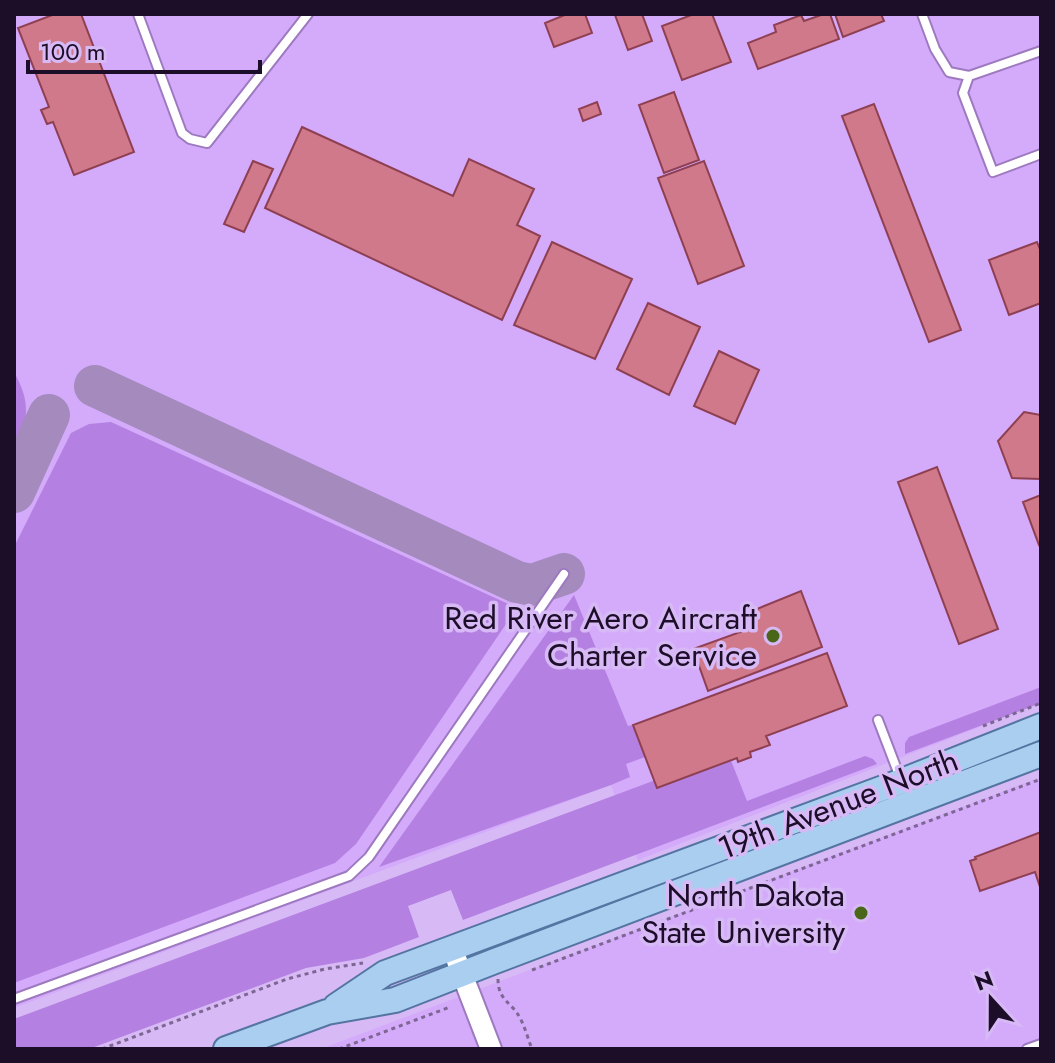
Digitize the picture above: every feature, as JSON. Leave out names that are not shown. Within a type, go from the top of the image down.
[{"type":"main road","name":"19th Avenue North","points":[[327,1012],[385,973],[902,781],[1041,726]]},
{"type":"main road","name":"19th Avenue North","points":[[226,1049],[327,1012],[395,1000],[1041,754]]},
{"type":"street","points":[[452,948],[491,1049]]},
{"type":"lane","points":[[138,14],[182,133],[190,139],[207,143],[308,14]]},
{"type":"lane","points":[[922,14],[935,49],[949,72],[969,76],[1041,51]]},
{"type":"lane","points":[[969,76],[963,93],[993,172],[1041,154]]},
{"type":"lane","points":[[14,999],[349,876],[369,857],[564,574]]},
{"type":"lane","points":[[878,720],[902,781]]},
{"type":"lane","points":[[1027,1049],[1041,1044]]},
{"type":"path","points":[[991,722],[1041,703]]},
{"type":"path","points":[[528,971],[1041,779]]},
{"type":"path","points":[[501,977],[497,980],[504,1001],[519,1015],[532,1049]]},
{"type":"path","points":[[339,1049],[450,1007]]},
{"type":"shaded area","points":[[14,14],[1041,14],[1041,703],[638,860],[611,785],[14,1008]]},
{"type":"shaded area","points":[[14,372],[23,393],[26,412],[23,430],[14,451]]},
{"type":"shaded area","points":[[111,422],[517,608],[356,844],[335,863],[14,983],[14,547],[71,433],[89,424]]},
{"type":"shaded area","points":[[574,595],[628,726],[633,725],[645,757],[626,764],[630,777],[611,785],[379,867]]},
{"type":"shaded area","points":[[1041,687],[1041,703],[905,754],[905,743],[909,737]]},
{"type":"shaded area","points":[[728,753],[747,801],[865,756],[877,764],[463,920],[451,890],[408,906],[419,937],[364,958],[306,968],[89,1049],[14,1049],[14,1019]]},
{"type":"shaded area","name":"North Dakota State University","points":[[1041,777],[1041,1049],[321,1049]]},
{"type":"building","points":[[55,14],[81,14],[134,152],[74,175],[53,122],[47,124],[41,110],[49,107],[18,28]]},
{"type":"building","points":[[567,14],[585,14],[592,33],[554,47],[545,23]]},
{"type":"building","points":[[642,14],[652,41],[628,50],[615,15]]},
{"type":"building","points":[[694,14],[712,14],[731,62],[682,80],[662,26]]},
{"type":"building","points":[[830,14],[839,39],[758,69],[748,43],[776,32],[774,25],[801,15],[804,21]]},
{"type":"building","points":[[835,14],[881,14],[884,21],[843,37]]},
{"type":"building","points":[[674,92],[699,160],[664,173],[639,105]]},
{"type":"building","points":[[597,102],[601,114],[583,121],[579,109]]},
{"type":"building","points":[[874,104],[961,330],[929,342],[842,116]]},
{"type":"building","points":[[302,127],[453,196],[469,159],[534,189],[517,225],[540,236],[502,320],[265,208]]},
{"type":"building","points":[[253,161],[273,169],[244,232],[224,224]]},
{"type":"building","points":[[704,161],[744,266],[698,284],[658,178]]},
{"type":"building","points":[[552,242],[632,279],[595,359],[514,325]]},
{"type":"building","points":[[1037,242],[1041,252],[1041,303],[1009,315],[989,260]]},
{"type":"building","points":[[648,303],[700,327],[669,395],[617,369]]},
{"type":"building","points":[[719,351],[759,370],[735,424],[694,406]]},
{"type":"building","points":[[1024,412],[1041,415],[1041,479],[1012,478],[998,441]]},
{"type":"building","points":[[937,467],[998,629],[959,644],[898,482]]},
{"type":"building","points":[[1041,495],[1041,544],[1039,545],[1023,502]]},
{"type":"building","name":"Red River Aero Aircraft Charter Service","points":[[801,591],[822,647],[708,691],[693,649],[757,626],[752,611]]},
{"type":"building","points":[[827,653],[847,706],[766,736],[770,745],[750,752],[751,757],[738,762],[737,758],[657,788],[633,725]]},
{"type":"building","points":[[1041,832],[1041,890],[1035,872],[980,891],[970,861]]},
{"type":"taxiway","points":[[95,386],[517,582],[532,585],[564,574]]},
{"type":"taxiway","points":[[14,492],[49,415]]},
{"type":"place","name":"Red River Aero Aircraft Charter Service","points":[[773,636]]},
{"type":"place","name":"North Dakota State University","points":[[861,913]]}]
